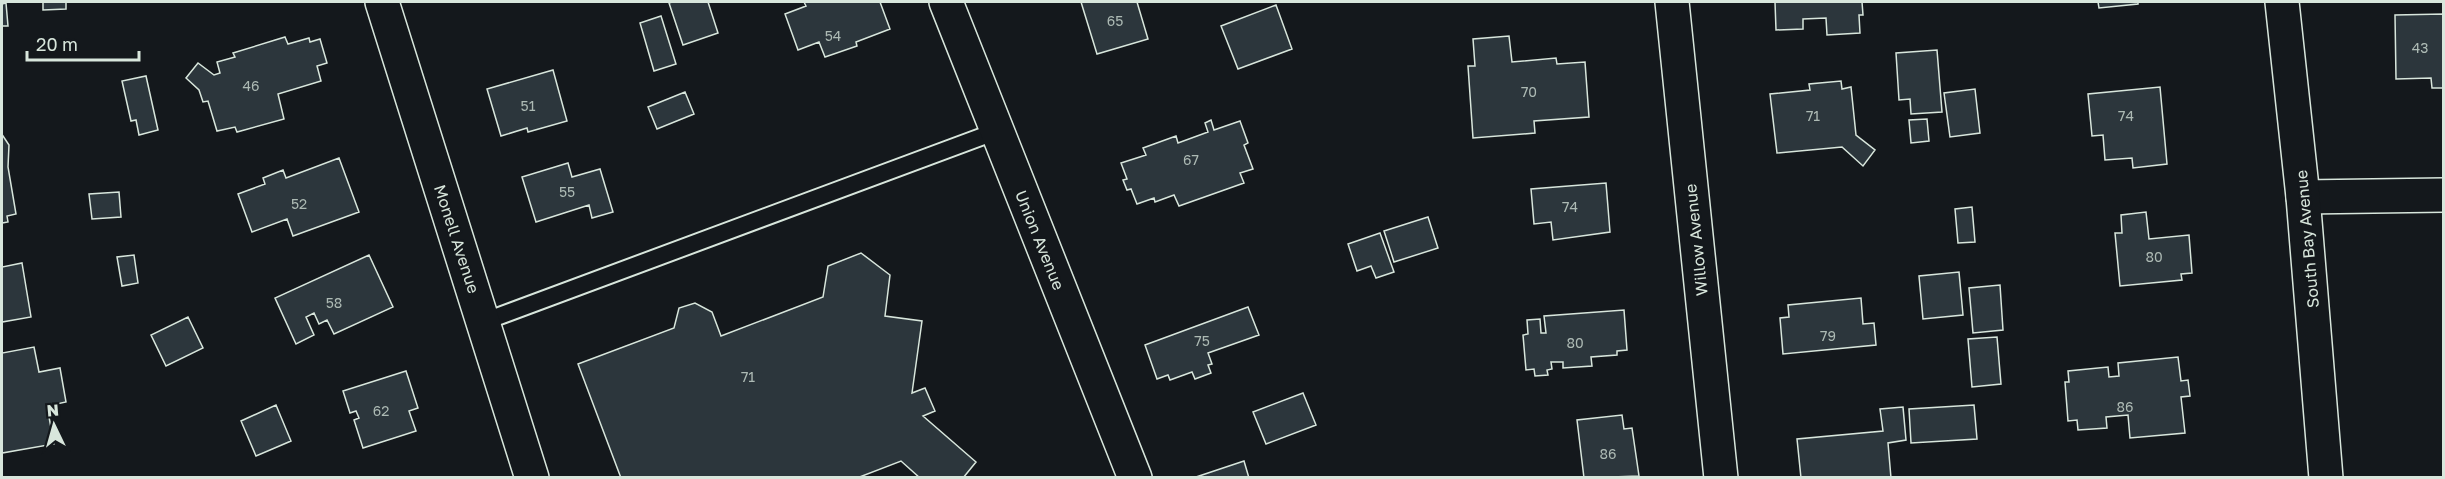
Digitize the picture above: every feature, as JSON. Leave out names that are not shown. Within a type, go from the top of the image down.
[{"type":"street","name":"Monell Avenue","points":[[382,2],[532,477]]},
{"type":"street","name":"Union Avenue","points":[[946,2],[1135,477]]},
{"type":"street","name":"Willow Avenue","points":[[1672,2],[1721,477]]},
{"type":"street","name":"South Bay Avenue","points":[[2282,2],[2303,196],[2326,477]]},
{"type":"street","points":[[2303,196],[2444,195]]},
{"type":"lane","points":[[483,322],[997,131]]},
{"type":"building","points":[[43,2],[66,2],[66,9],[43,10]]},
{"type":"building","points":[[708,2],[718,33],[683,45],[669,3]]},
{"type":"building","points":[[804,2],[880,2],[890,29],[856,42],[857,46],[825,57],[819,42],[798,50],[785,14],[806,6]]},
{"type":"building","points":[[1081,2],[1137,2],[1148,39],[1097,54]]},
{"type":"building","points":[[1775,2],[1862,2],[1863,15],[1859,15],[1860,33],[1827,35],[1826,18],[1803,19],[1803,29],[1776,30]]},
{"type":"building","points":[[2098,2],[2138,2],[2138,4],[2099,8]]},
{"type":"building","points":[[6,3],[8,26],[2,26],[2,4]]},
{"type":"building","points":[[1276,5],[1292,49],[1238,69],[1221,26]]},
{"type":"building","points":[[2444,14],[2444,88],[2432,88],[2431,78],[2396,79],[2395,15]]},
{"type":"building","points":[[661,16],[676,64],[654,71],[640,23]]},
{"type":"building","points":[[1509,36],[1512,62],[1556,58],[1557,64],[1585,62],[1589,117],[1534,121],[1535,133],[1473,138],[1468,66],[1475,66],[1473,39]]},
{"type":"building","points":[[285,37],[288,44],[309,38],[310,42],[320,39],[327,63],[317,66],[321,81],[278,94],[284,119],[237,132],[235,127],[217,131],[208,101],[203,102],[199,90],[186,78],[198,63],[214,75],[220,73],[217,62],[235,57],[233,53]]},
{"type":"building","points":[[1937,50],[1942,112],[1911,114],[1910,99],[1899,100],[1896,53]]},
{"type":"building","points":[[553,70],[567,121],[528,132],[527,128],[501,136],[487,89]]},
{"type":"building","points":[[146,76],[158,130],[139,135],[136,120],[131,121],[122,81]]},
{"type":"building","points":[[1841,81],[1842,89],[1851,87],[1856,135],[1875,150],[1863,166],[1842,147],[1777,153],[1770,94],[1810,90],[1809,84]]},
{"type":"building","points":[[2160,87],[2167,164],[2133,168],[2132,158],[2105,160],[2103,135],[2092,136],[2088,94]]},
{"type":"building","points":[[1975,89],[1980,133],[1950,137],[1944,93]]},
{"type":"building","points":[[685,92],[694,114],[657,129],[648,107]]},
{"type":"building","points":[[1927,119],[1929,141],[1911,143],[1909,120]]},
{"type":"building","points":[[1211,120],[1214,130],[1240,121],[1248,143],[1244,145],[1253,169],[1240,173],[1244,183],[1179,206],[1174,195],[1155,202],[1154,198],[1137,204],[1131,189],[1127,190],[1123,180],[1127,179],[1121,163],[1146,155],[1143,148],[1176,136],[1178,143],[1208,132],[1205,123]]},
{"type":"building","points":[[2,137],[9,145],[8,167],[16,214],[7,216],[8,222],[2,223]]},
{"type":"building","points":[[339,158],[359,212],[293,236],[287,219],[252,232],[238,194],[265,184],[263,178],[283,170],[286,178]]},
{"type":"building","points":[[568,163],[572,177],[600,169],[613,212],[592,218],[589,205],[536,222],[522,177]]},
{"type":"building","points":[[1606,183],[1610,232],[1553,240],[1551,222],[1534,224],[1531,189]]},
{"type":"building","points":[[119,192],[121,217],[92,219],[89,194]]},
{"type":"building","points":[[1972,207],[1975,242],[1958,243],[1955,209]]},
{"type":"building","points":[[2146,212],[2149,239],[2189,235],[2192,273],[2181,274],[2182,280],[2120,286],[2115,233],[2122,233],[2121,215]]},
{"type":"building","points":[[1428,217],[1438,248],[1394,262],[1384,231]]},
{"type":"building","points":[[1380,233],[1394,272],[1376,278],[1371,266],[1357,271],[1348,244]]},
{"type":"building","points":[[861,253],[890,275],[885,316],[922,321],[912,393],[925,388],[935,411],[923,416],[976,462],[963,478],[920,478],[901,461],[857,478],[621,478],[578,364],[674,328],[679,308],[695,303],[712,312],[721,336],[823,297],[828,266]]},
{"type":"building","points":[[134,255],[138,283],[122,286],[117,257]]},
{"type":"building","points":[[369,255],[393,307],[334,334],[327,320],[319,324],[314,313],[306,317],[314,335],[296,344],[275,298]]},
{"type":"building","points":[[22,263],[31,317],[2,322],[2,267]]},
{"type":"building","points":[[1959,272],[1963,315],[1923,319],[1919,276]]},
{"type":"building","points":[[2000,285],[2003,330],[1973,333],[1969,288]]},
{"type":"building","points":[[1861,298],[1863,324],[1874,323],[1876,345],[1783,354],[1780,318],[1789,317],[1788,305]]},
{"type":"building","points":[[1248,307],[1259,335],[1208,353],[1212,364],[1208,365],[1211,373],[1195,379],[1192,372],[1170,380],[1168,375],[1157,379],[1145,345]]},
{"type":"building","points":[[1624,310],[1627,350],[1617,351],[1617,355],[1591,357],[1592,366],[1563,368],[1563,362],[1551,362],[1552,369],[1547,370],[1548,375],[1535,376],[1534,369],[1526,370],[1523,335],[1528,334],[1527,320],[1540,319],[1541,333],[1546,333],[1544,316]]},
{"type":"building","points":[[188,317],[203,348],[166,366],[151,335]]},
{"type":"building","points":[[1997,337],[2001,384],[1972,387],[1968,339]]},
{"type":"building","points":[[34,347],[39,372],[60,368],[66,402],[47,406],[54,444],[2,453],[2,353]]},
{"type":"building","points":[[2178,357],[2181,381],[2188,380],[2190,396],[2181,397],[2185,433],[2130,438],[2128,415],[2106,417],[2107,428],[2078,430],[2077,420],[2068,421],[2065,382],[2069,382],[2068,371],[2108,367],[2109,377],[2119,376],[2118,363]]},
{"type":"building","points":[[406,371],[418,408],[409,411],[416,431],[363,448],[354,420],[359,418],[356,411],[350,413],[343,391]]},
{"type":"building","points":[[1303,393],[1316,425],[1266,444],[1253,412]]},
{"type":"building","points":[[276,405],[291,441],[256,456],[241,421]]},
{"type":"building","points":[[1974,405],[1977,439],[1911,443],[1909,409]]},
{"type":"building","points":[[1903,407],[1906,440],[1888,443],[1891,478],[1801,478],[1797,439],[1883,431],[1880,409]]},
{"type":"building","points":[[1622,415],[1624,429],[1632,428],[1639,476],[1584,478],[1577,420]]},
{"type":"building","points":[[1244,461],[1249,478],[1196,477]]}]
